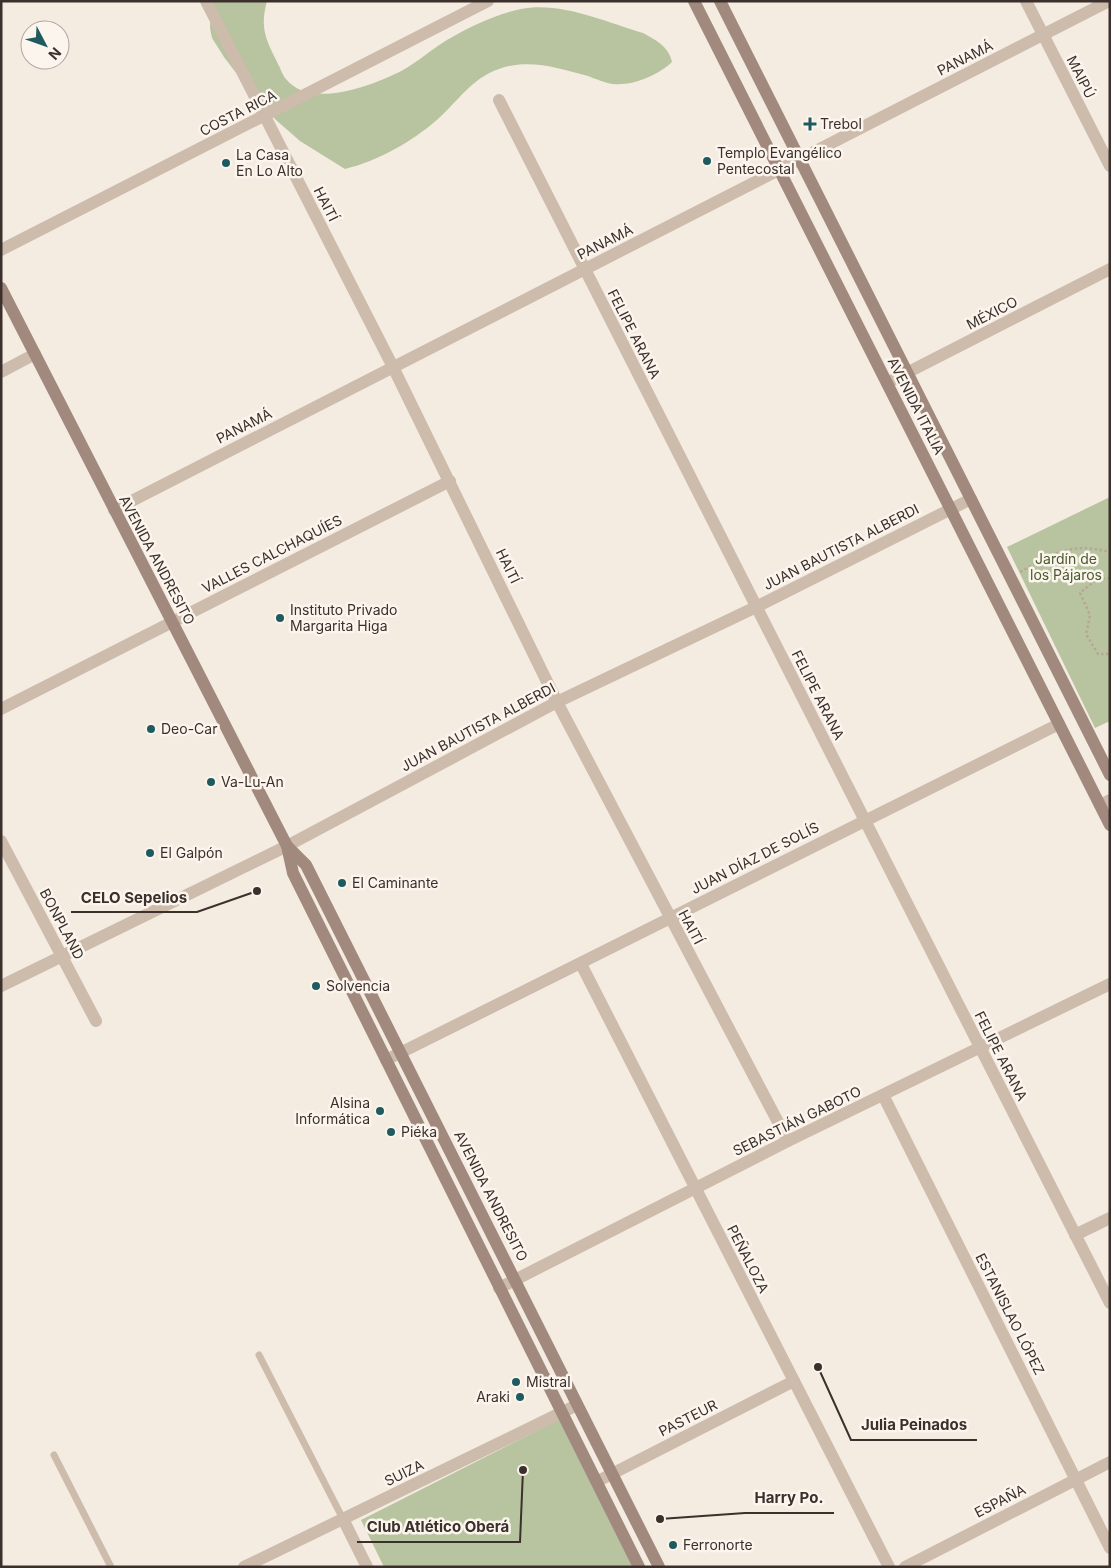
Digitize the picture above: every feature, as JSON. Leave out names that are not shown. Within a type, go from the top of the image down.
[{"type":"main road","name":"AVENIDA ITALIA","points":[[694,1],[1059,724],[1105,803],[1110,825]]},
{"type":"main road","name":"AVENIDA ITALIA","points":[[720,1],[1110,774]]},
{"type":"main road","name":"AVENIDA ANDRESITO","points":[[1,288],[287,846],[293,873],[639,1567]]},
{"type":"main road","name":"AVENIDA ANDRESITO","points":[[287,846],[306,865],[516,1279],[659,1567]]},
{"type":"street","name":"HAITÍ","points":[[206,1],[393,367],[557,702],[788,1141]]},
{"type":"street","name":"COSTA RICA","points":[[1,250],[488,1]]},
{"type":"street","name":"MAIPÚ","points":[[1026,1],[1110,166]]},
{"type":"street","name":"PANAMÁ","points":[[114,510],[1109,1]]},
{"type":"street","name":"FELIPE ARANA","points":[[499,100],[1110,1303]]},
{"type":"street","name":"MÉXICO","points":[[887,383],[1110,269]]},
{"type":"street","points":[[1,372],[35,354]]},
{"type":"street","name":"VALLES CALCHAQUÍES","points":[[1,709],[450,481]]},
{"type":"street","name":"JUAN BAUTISTA ALBERDI","points":[[1,986],[287,846],[557,702],[756,607],[971,499]]},
{"type":"street","name":"JUAN DÍAZ DE SOLÍS","points":[[386,1060],[1059,724]]},
{"type":"street","name":"BONPLAND","points":[[1,841],[96,1021]]},
{"type":"street","name":"PEÑALOZA","points":[[581,964],[889,1567]]},
{"type":"street","name":"SEBASTIÁN GABOTO","points":[[499,1288],[788,1141],[1110,984]]},
{"type":"street","name":"ESTANISLAO LÓPEZ","points":[[883,1095],[1110,1548]]},
{"type":"street","points":[[1075,1235],[1110,1218]]},
{"type":"street","name":"PASTEUR","points":[[596,1482],[794,1381]]},
{"type":"street","name":"SUIZA","points":[[244,1567],[577,1405]]},
{"type":"street","name":"ESPAÑA","points":[[905,1567],[1110,1462]]},
{"type":"street","points":[[342,1519],[367,1567]]},
{"type":"lane","points":[[259,1356],[342,1519]]},
{"type":"lane","points":[[54,1455],[111,1567]]},
{"type":"path","points":[[1010,577],[1063,549],[1090,547],[1110,552]]},
{"type":"path","points":[[1110,578],[1097,579],[1080,593],[1090,615],[1086,634],[1098,654],[1110,654]]},
{"type":"green space","points":[[211,1],[267,1],[264,28],[283,75],[297,88],[310,93],[343,92],[376,82],[403,70],[447,40],[473,26],[512,11],[536,7],[567,10],[643,33],[665,48],[672,62],[645,79],[621,84],[607,83],[588,76],[544,65],[521,64],[499,69],[489,73],[473,84],[438,119],[418,135],[370,161],[345,169],[300,141],[276,120],[253,95],[212,38],[210,28]]},
{"type":"green space","name":"Jardín de los Pájaros","points":[[1110,497],[1110,721],[1095,728],[1007,547]]},
{"type":"green space","points":[[560,1419],[635,1567],[384,1567],[361,1520]]},
{"type":"place","name":"Trebol","points":[[810,124]]},
{"type":"place","name":"Templo Evangélico Pentecostal","points":[[707,161]]},
{"type":"place","name":"La Casa En Lo Alto","points":[[226,163]]},
{"type":"place","name":"Instituto Privado Margarita Higa","points":[[280,618]]},
{"type":"place","name":"Deo-Car","points":[[151,729]]},
{"type":"place","name":"Va-Lu-An","points":[[211,782]]},
{"type":"place","name":"El Galpón","points":[[150,853]]},
{"type":"place","name":"El Caminante","points":[[342,883]]},
{"type":"place","name":"CELO Sepelios","points":[[257,891]]},
{"type":"place","name":"Solvencia","points":[[316,986]]},
{"type":"place","name":"Alsina Informática","points":[[380,1111]]},
{"type":"place","name":"Piéka","points":[[391,1132]]},
{"type":"place","name":"Julia Peinados","points":[[818,1367]]},
{"type":"place","name":"Mistral","points":[[516,1382]]},
{"type":"place","name":"Araki","points":[[520,1397]]},
{"type":"place","name":"Club Atlético Oberá","points":[[523,1470]]},
{"type":"place","name":"Harry Po.","points":[[660,1519]]},
{"type":"place","name":"Ferronorte","points":[[673,1545]]}]
